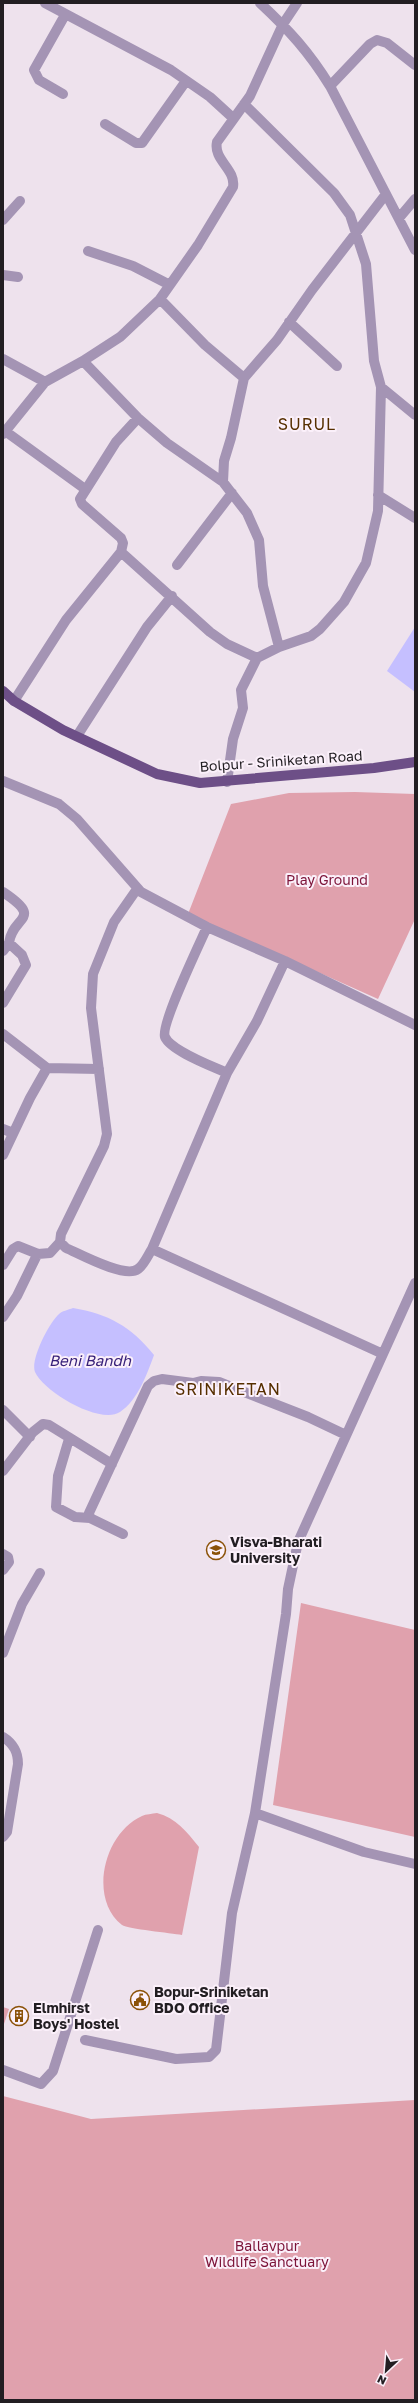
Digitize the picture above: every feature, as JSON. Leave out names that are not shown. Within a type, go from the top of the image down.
[{"type":"main road","name":"Bolpur - Sriniketan Road","points":[[3,691],[14,701],[77,736],[158,774],[200,783],[227,782],[415,762]]},
{"type":"street","points":[[45,3],[65,15],[150,57],[210,97],[233,118]]},
{"type":"street","points":[[260,3],[308,51],[330,86],[415,250]]},
{"type":"street","points":[[86,489],[4,433],[45,382],[83,361],[120,337],[160,299],[209,229],[233,187],[233,177],[218,154],[216,146],[254,87],[282,24],[297,3]]},
{"type":"street","points":[[63,94],[39,80],[34,70],[65,15]]},
{"type":"street","points":[[330,86],[370,44],[377,40],[387,44],[415,65]]},
{"type":"street","points":[[105,124],[136,143],[142,143],[186,81]]},
{"type":"street","points":[[227,782],[233,739],[244,705],[241,690],[257,658],[279,647],[311,636],[320,629],[352,590],[370,552],[378,511],[381,387],[374,361],[366,264],[357,230],[341,202],[244,104]]},
{"type":"street","points":[[223,482],[224,462],[244,378],[277,340],[357,230],[386,194]]},
{"type":"street","points":[[399,218],[415,199]]},
{"type":"street","points":[[3,220],[20,200]]},
{"type":"street","points":[[88,251],[133,266],[170,285]]},
{"type":"street","points":[[3,275],[18,276]]},
{"type":"street","points":[[160,299],[205,345],[244,378]]},
{"type":"street","points":[[290,322],[337,366]]},
{"type":"street","points":[[3,359],[45,382]]},
{"type":"street","points":[[83,361],[138,418],[167,443],[223,482],[247,513],[259,540],[263,586],[279,647]]},
{"type":"street","points":[[381,387],[415,415]]},
{"type":"street","points":[[14,701],[66,620],[121,552],[123,543],[121,538],[81,503],[80,499],[116,442],[138,418]]},
{"type":"street","points":[[177,565],[232,494]]},
{"type":"street","points":[[378,495],[415,518]]},
{"type":"street","points":[[121,552],[172,596],[210,632],[227,644],[257,658]]},
{"type":"street","points":[[77,736],[147,628],[172,596]]},
{"type":"street","points":[[3,781],[59,804],[77,820],[137,889],[207,927],[284,961],[415,1025]]},
{"type":"street","points":[[3,1265],[13,1249],[18,1246],[38,1254],[50,1253],[60,1242],[61,1234],[104,1146],[107,1134],[91,1008],[93,974],[114,922],[137,889]]},
{"type":"street","points":[[3,892],[22,906],[25,913],[24,919],[12,933],[6,947],[22,955],[26,965],[3,1003]]},
{"type":"street","points":[[207,927],[169,1013],[163,1032],[165,1038],[174,1047],[227,1074]]},
{"type":"street","points":[[60,1242],[66,1248],[118,1270],[129,1272],[138,1269],[152,1249],[227,1074],[257,1021],[284,961]]},
{"type":"street","points":[[3,1034],[47,1068],[99,1069]]},
{"type":"street","points":[[3,1155],[47,1068]]},
{"type":"street","points":[[3,1129],[13,1133]]},
{"type":"street","points":[[152,1249],[383,1354]]},
{"type":"street","points":[[3,1317],[38,1254]]},
{"type":"street","points":[[84,2040],[176,2059],[208,2057],[216,2050],[232,1913],[255,1813],[286,1614],[288,1589],[298,1542],[415,1283]]},
{"type":"street","points":[[90,1518],[91,1506],[148,1386],[154,1381],[162,1379],[193,1383],[201,1381],[219,1382],[301,1414],[346,1435]]},
{"type":"street","points":[[3,1410],[30,1437]]},
{"type":"street","points":[[3,1471],[30,1437],[43,1424],[49,1425],[69,1439],[112,1464]]},
{"type":"street","points":[[69,1439],[58,1476],[56,1507],[75,1517],[90,1518],[123,1534]]},
{"type":"street","points":[[3,1554],[8,1557],[9,1562],[3,1570]]},
{"type":"street","points":[[3,1653],[22,1604],[40,1573]]},
{"type":"street","points":[[3,1737],[12,1744],[18,1754],[18,1764],[7,1832],[3,1837]]},
{"type":"street","points":[[255,1813],[357,1850],[415,1864]]},
{"type":"street","points":[[3,2070],[41,2084],[53,2071],[98,1930]]},
{"type":"green space","name":"Play Ground","points":[[355,792],[415,794],[415,919],[378,999],[188,914],[231,804],[289,793]]},
{"type":"green space","points":[[301,1603],[415,1630],[415,1837],[273,1805]]},
{"type":"green space","points":[[157,1813],[170,1818],[175,1822],[199,1847],[182,1935],[122,1925],[112,1913],[105,1899],[103,1883],[105,1867],[110,1851],[118,1836],[129,1824],[142,1816]]},
{"type":"green space","points":[[3,2007],[9,2009],[3,2027]]},
{"type":"green space","name":"Ballavpur Wildlife Sanctuary","points":[[3,2096],[91,2119],[415,2100],[415,2400],[3,2400]]},
{"type":"water","points":[[415,627],[415,692],[387,671]]},
{"type":"water","name":"Beni Bandh","points":[[73,1308],[97,1314],[118,1323],[137,1336],[154,1355],[137,1394],[120,1412],[111,1415],[100,1414],[73,1404],[49,1389],[40,1380],[35,1372],[35,1359],[41,1342],[50,1325],[60,1313]]},
{"type":"place","name":"Visva-Bharati University","points":[[216,1550]]},
{"type":"place","name":"Bopur-Sriniketan BDO Office","points":[[140,2000]]},
{"type":"place","name":"Elmhirst Boys' Hostel","points":[[19,2016]]},
{"type":"district","name":"SURUL","points":[[307,424]]},
{"type":"district","name":"SRINIKETAN","points":[[228,1389]]}]
